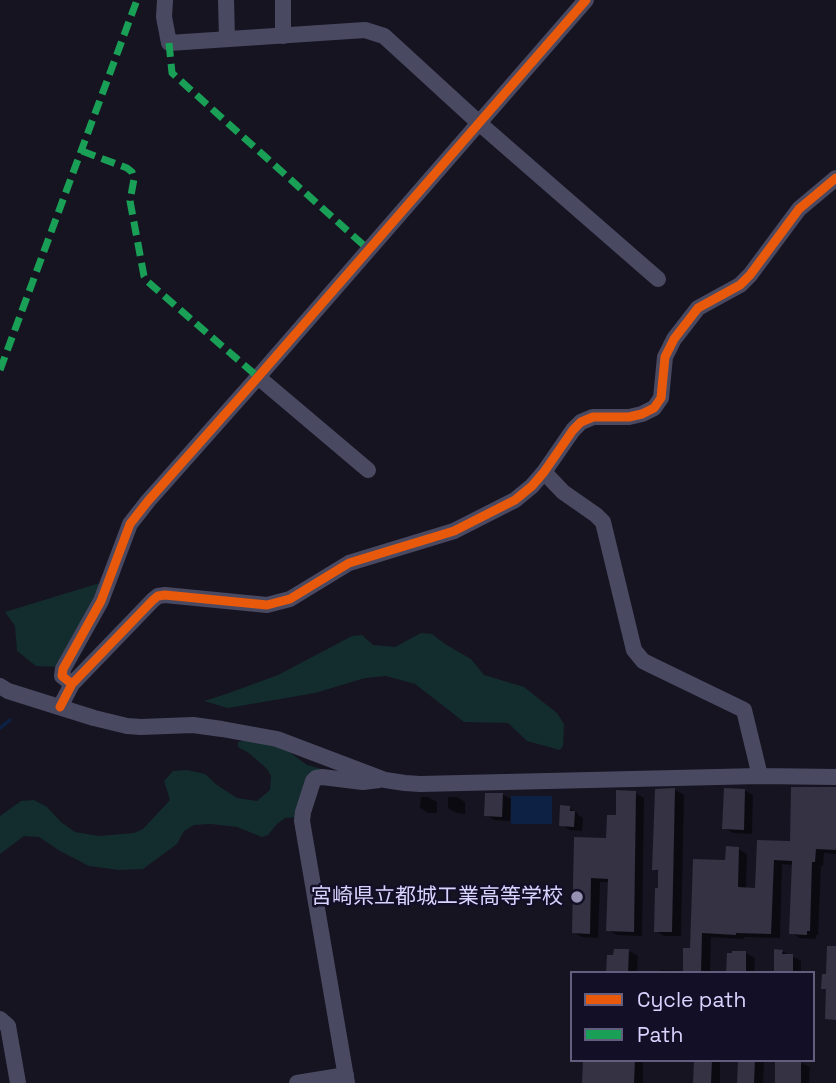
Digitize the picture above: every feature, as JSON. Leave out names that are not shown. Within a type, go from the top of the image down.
[{"type":"street","points":[[165,0],[164,17],[169,43],[365,30],[384,36],[658,279]]},
{"type":"street","points":[[226,0],[227,39]]},
{"type":"street","points":[[283,0],[283,36]]},
{"type":"street","points":[[72,684],[62,676],[63,669],[101,601],[130,524],[586,0]]},
{"type":"street","points":[[60,707],[72,684],[158,596],[267,605],[290,599],[349,563],[437,537],[515,500],[544,472],[581,422],[593,417],[629,417],[653,408],[661,398],[665,357],[674,339],[698,308],[740,285],[799,209],[836,178]]},
{"type":"street","points":[[258,377],[368,470]]},
{"type":"street","points":[[544,472],[563,492],[603,522],[634,650],[643,661],[744,710],[760,776]]},
{"type":"street","points":[[0,687],[127,726],[193,726],[277,739],[385,780]]},
{"type":"street","points":[[296,1083],[347,1079],[302,821],[316,778],[420,784],[760,776],[836,777]]},
{"type":"street","points":[[0,1019],[8,1026],[5,1042],[18,1083]]},
{"type":"green space","points":[[103,582],[59,667],[36,666],[17,651],[15,626],[5,612]]},
{"type":"green space","points":[[421,633],[432,634],[471,659],[484,675],[524,687],[557,713],[564,724],[563,746],[560,750],[527,741],[508,723],[464,722],[415,684],[386,676],[365,678],[315,693],[228,708],[204,701],[278,675],[352,636],[362,635],[373,645],[395,647]]},
{"type":"green space","points":[[250,739],[281,746],[307,765],[356,778],[321,774],[299,817],[285,818],[268,835],[262,837],[237,827],[194,825],[184,831],[177,844],[143,869],[119,870],[89,866],[39,837],[24,836],[0,854],[0,816],[21,801],[34,800],[47,807],[75,832],[99,836],[134,833],[143,829],[170,800],[164,781],[173,771],[187,770],[205,774],[237,798],[257,801],[270,790],[271,776],[249,753],[238,747],[238,742]]},
{"type":"water","points":[[511,796],[552,796],[552,824],[511,824]]},
{"type":"building","points":[[791,787],[836,787],[836,850],[816,849],[815,862],[812,862],[810,931],[807,931],[807,935],[789,934],[792,861],[774,860],[771,934],[702,933],[701,971],[683,971],[683,948],[690,948],[693,859],[725,860],[726,846],[739,847],[738,887],[755,888],[757,840],[790,841]]},
{"type":"building","points":[[675,788],[672,932],[654,932],[655,888],[658,888],[658,870],[652,870],[655,789]]},
{"type":"building","points":[[724,788],[745,789],[744,830],[722,829]]},
{"type":"building","points":[[616,790],[636,791],[634,932],[606,931],[608,879],[591,878],[590,934],[572,933],[574,837],[606,838],[607,815],[616,815]]},
{"type":"building","points":[[485,793],[503,793],[502,817],[484,816]]},
{"type":"building","points":[[560,805],[570,806],[570,811],[575,811],[574,827],[559,826]]},
{"type":"building","points":[[827,946],[836,946],[836,1020],[825,1019],[826,989],[821,989],[822,974],[826,974]]},
{"type":"building","points":[[614,949],[629,949],[628,971],[606,971],[607,955],[613,955]]},
{"type":"building","points":[[774,949],[783,950],[782,954],[793,954],[793,971],[774,971]]},
{"type":"building","points":[[746,951],[746,971],[726,971],[727,953]]},
{"type":"building","points":[[583,1062],[635,1062],[634,1083],[582,1083]]},
{"type":"building","points":[[694,1062],[712,1062],[711,1083],[693,1083]]},
{"type":"building","points":[[738,1062],[755,1062],[754,1083],[737,1083]]},
{"type":"building","points":[[775,1062],[801,1062],[801,1083],[775,1083]]},
{"type":"waterway","points":[[0,728],[10,720]]},
{"type":"marked path","points":[[0,370],[137,0]]},
{"type":"marked path","points":[[169,43],[172,73],[369,250]]},
{"type":"marked path","points":[[82,151],[132,172],[134,179],[130,201],[144,276],[148,282],[258,377]]},
{"type":"cycle path","points":[[72,684],[62,676],[63,669],[101,601],[130,524],[586,0]]},
{"type":"cycle path","points":[[60,707],[72,684],[158,596],[267,605],[290,599],[349,563],[454,531],[515,500],[544,472],[581,422],[593,417],[629,417],[654,408],[661,398],[665,357],[674,339],[698,308],[740,285],[799,209],[836,178]]},
{"type":"place","name":"宮崎県立都城工業高等学校","points":[[577,897]]}]
